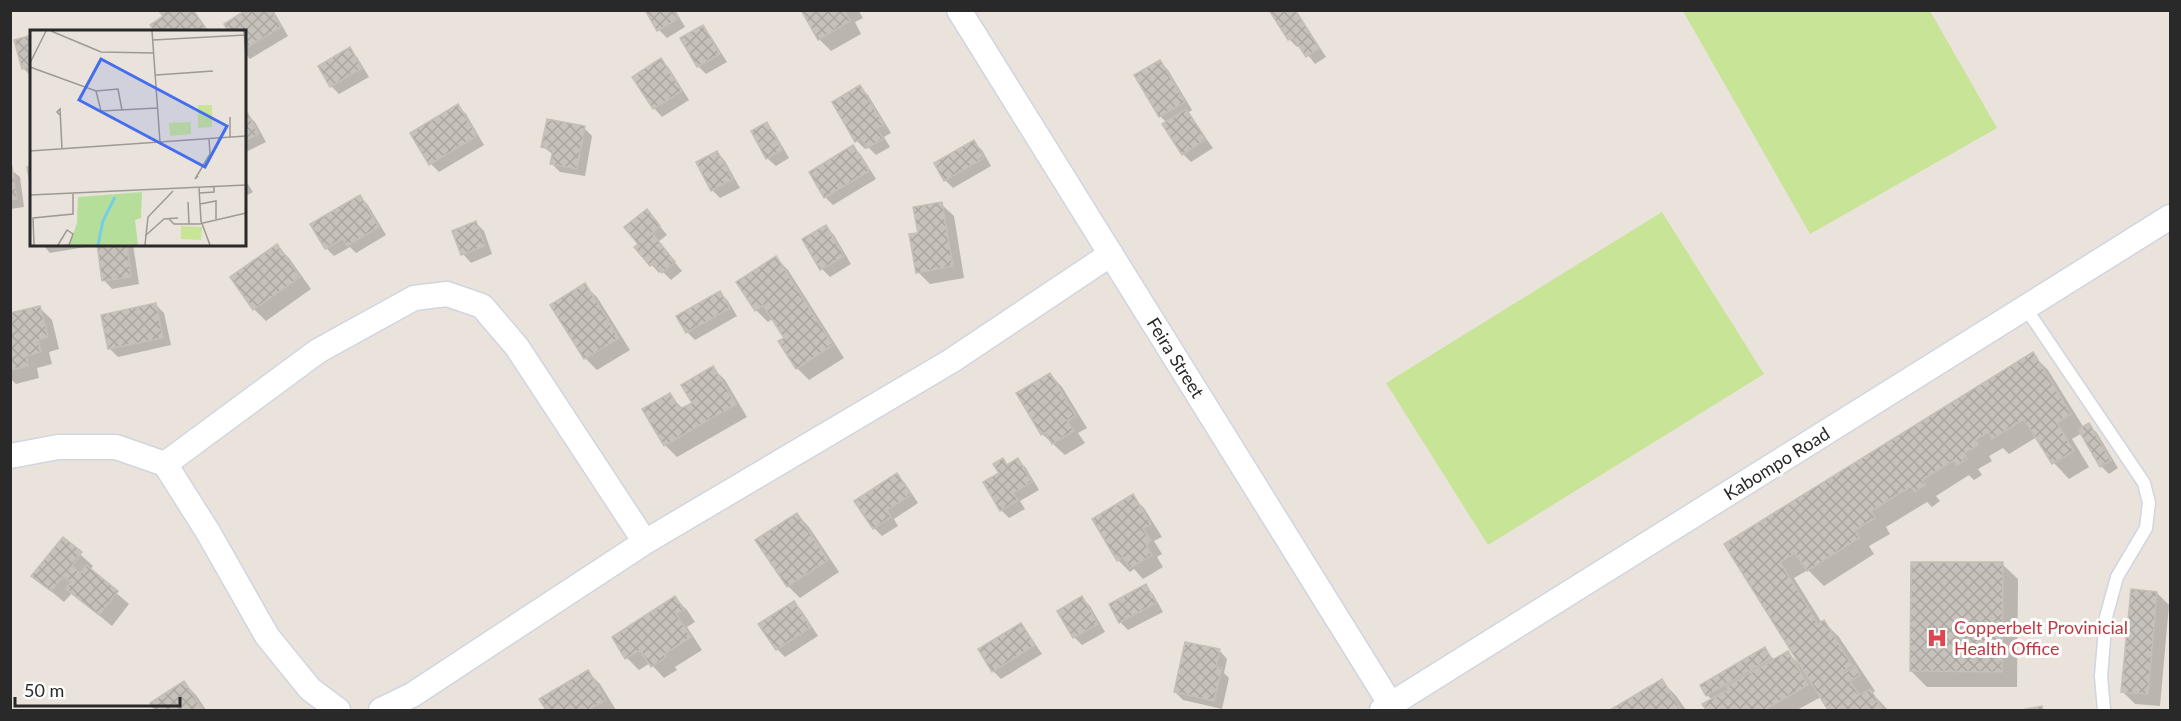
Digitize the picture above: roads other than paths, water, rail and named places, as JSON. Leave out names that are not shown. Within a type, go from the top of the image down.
[{"type":"street","name":"Feira Street","points":[[959,10],[1111,254],[1387,708]]},
{"type":"street","name":"Kabompo Road","points":[[1387,708],[2170,217]]},
{"type":"street","points":[[381,711],[412,695],[645,542],[951,361],[1111,254]]},
{"type":"street","points":[[165,464],[318,351],[414,298],[447,294],[482,306],[517,347],[645,542]]},
{"type":"street","points":[[10,456],[58,447],[116,447],[165,464],[208,532],[267,636],[310,689],[338,711]]},
{"type":"lane","points":[[2025,307],[2144,483],[2149,503],[2146,528],[2118,577],[2106,617],[2101,676],[2104,711]]},
{"type":"place","name":"Copperbelt Provinicial Health Office","points":[[1937,638]]}]
